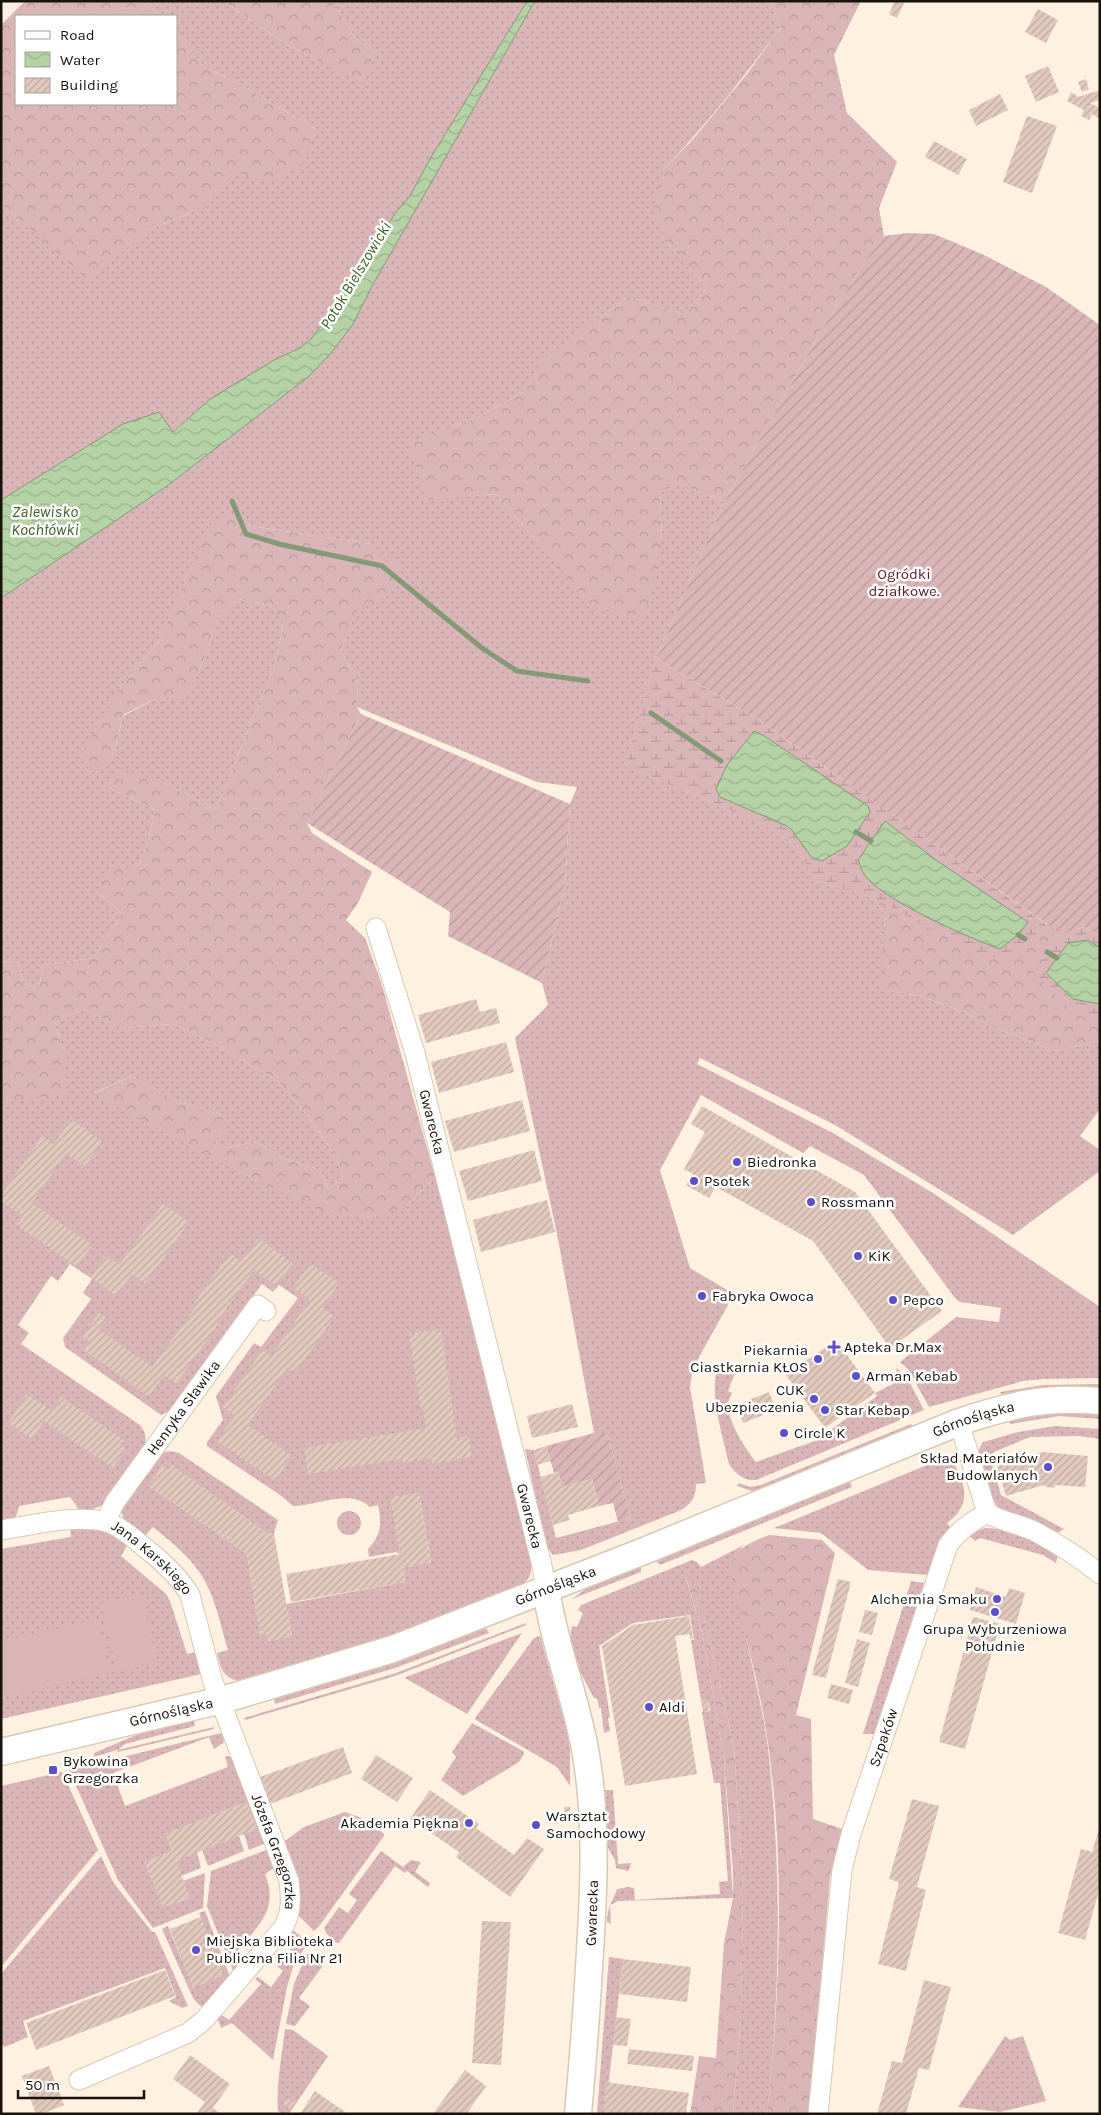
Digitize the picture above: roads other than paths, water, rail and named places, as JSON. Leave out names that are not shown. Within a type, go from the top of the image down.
[{"type":"street","name":"Gwarecka","points":[[376,928],[415,1053],[542,1566],[551,1620],[582,1734],[591,1799],[594,1839],[590,1946],[578,2114]]},
{"type":"street","name":"Henryka Sławika","points":[[106,1522],[115,1502],[258,1304],[266,1310]]},
{"type":"street","name":"Górnośląska","points":[[1,1752],[222,1700],[393,1649],[959,1422],[1000,1409],[1035,1401],[1072,1399],[1100,1401]]},
{"type":"street","points":[[959,1422],[987,1513],[998,1520],[1033,1530],[1064,1548],[1100,1574]]},
{"type":"street","name":"Szpaków","points":[[818,2114],[842,1870],[851,1834],[948,1545],[971,1522],[987,1513]]},
{"type":"street","name":"Jana Karskiego","points":[[1,1530],[67,1520],[106,1522],[139,1543],[160,1560],[184,1584],[190,1595],[213,1682],[222,1700]]},
{"type":"street","name":"Józefa Grzegorzka","points":[[79,2080],[188,2033],[204,2020],[253,1964],[288,1918],[291,1898],[289,1881],[230,1727],[222,1700]]},
{"type":"water","name":"Zalewisko Kochłówki","points":[[527,1],[535,1],[372,286],[353,324],[331,353],[308,377],[167,486],[1,598],[1,500],[123,424],[159,412],[173,432],[210,399],[274,360],[300,348],[311,339],[331,313],[396,212],[410,196],[431,157]]},
{"type":"water","points":[[754,731],[763,735],[868,806],[870,812],[847,846],[822,861],[812,858],[787,826],[720,797],[716,789],[727,765]]},
{"type":"water","points":[[885,821],[936,860],[1028,922],[1018,935],[1000,949],[926,917],[873,884],[863,872],[858,860]]},
{"type":"water","points":[[1088,940],[1100,948],[1100,1004],[1073,999],[1046,973],[1068,943]]},
{"type":"waterway","points":[[232,501],[246,534],[279,544],[382,566],[482,648],[517,671],[588,681]]},
{"type":"waterway","points":[[651,713],[721,761]]},
{"type":"waterway","points":[[856,832],[871,841]]},
{"type":"waterway","points":[[1018,935],[1025,939]]},
{"type":"waterway","points":[[1047,952],[1057,958]]},
{"type":"place","name":"Biedronka","points":[[737,1162]]},
{"type":"place","name":"Psotek","points":[[694,1181]]},
{"type":"place","name":"Rossmann","points":[[811,1202]]},
{"type":"place","name":"KiK","points":[[858,1256]]},
{"type":"place","name":"Fabryka Owoca","points":[[702,1296]]},
{"type":"place","name":"Pepco","points":[[893,1300]]},
{"type":"place","name":"Apteka Dr.Max","points":[[834,1347]]},
{"type":"place","name":"Piekarnia Ciastkarnia KŁOS","points":[[818,1359]]},
{"type":"place","name":"Arman Kebab","points":[[856,1376]]},
{"type":"place","name":"CUK Ubezpieczenia","points":[[814,1399]]},
{"type":"place","name":"Star Kebap","points":[[825,1410]]},
{"type":"place","name":"Circle K","points":[[784,1433]]},
{"type":"place","name":"Skład Materiałów Budowlanych","points":[[1048,1467]]},
{"type":"place","name":"Alchemia Smaku","points":[[997,1599]]},
{"type":"place","name":"Grupa Wyburzeniowa Południe","points":[[995,1612]]},
{"type":"place","name":"Aldi","points":[[649,1707]]},
{"type":"place","name":"Bykowina Grzegorzka","points":[[53,1770]]},
{"type":"place","name":"Akademia Piękna","points":[[469,1823]]},
{"type":"place","name":"Warsztat Samochodowy","points":[[536,1825]]},
{"type":"place","name":"Miejska Biblioteka Publiczna Filia Nr 21","points":[[196,1950]]},
{"type":"water label","name":"Potok Bielszowicki","points":[[355,275]]},
{"type":"park label","name":"Ogródki działkowe.","points":[[904,582]]}]
